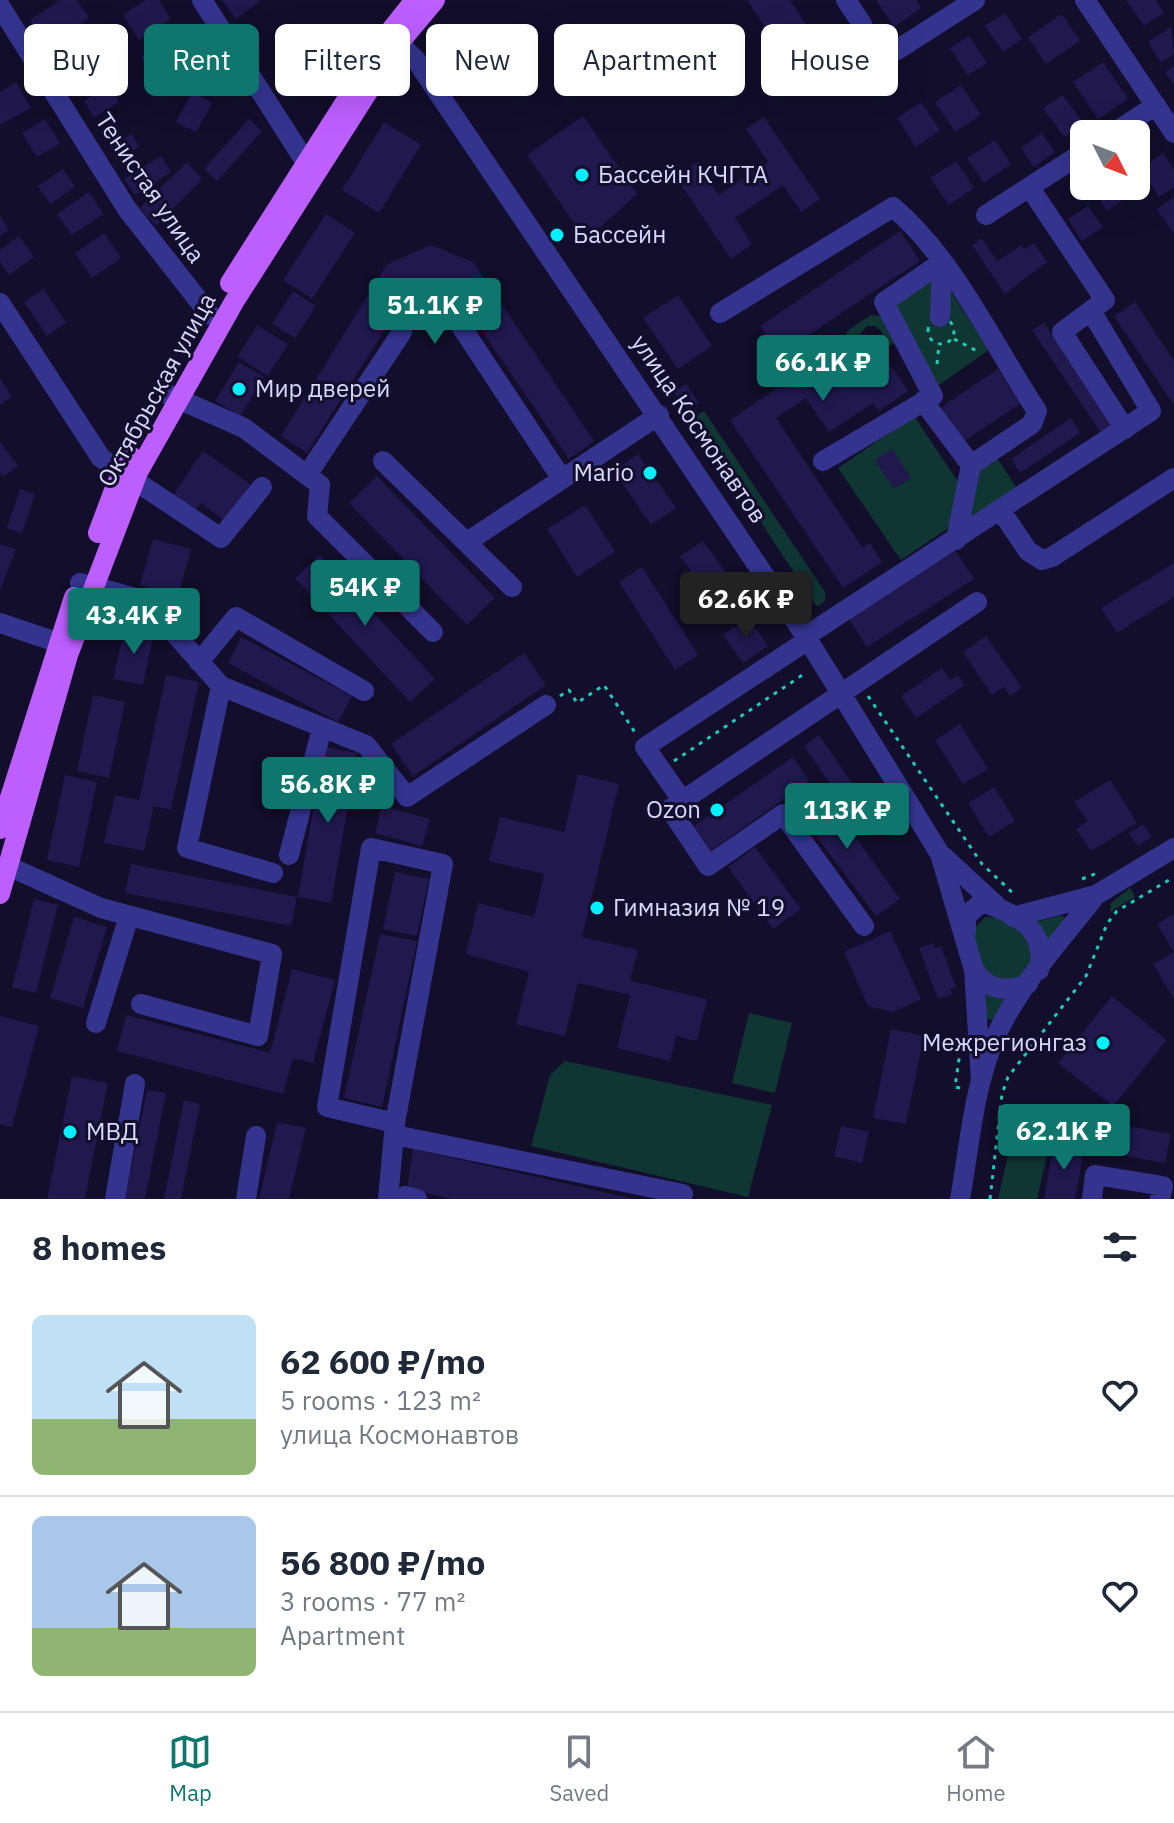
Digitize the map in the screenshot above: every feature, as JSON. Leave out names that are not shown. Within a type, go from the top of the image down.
[{"type":"main road","name":"Октябрьская улица","points":[[0,829],[3,806],[128,477],[172,396],[210,315],[305,161],[391,30],[415,0]]},
{"type":"main road","name":"Октябрьская улица","points":[[410,30],[435,0]]},
{"type":"main road","name":"Октябрьская улица","points":[[172,396],[365,96]]},
{"type":"main road","name":"Октябрьская улица","points":[[0,894],[64,645]]},
{"type":"street","points":[[202,0],[305,161]]},
{"type":"street","points":[[846,0],[862,24]]},
{"type":"street","points":[[898,49],[975,0]]},
{"type":"street","points":[[1085,0],[1174,133]]},
{"type":"street","name":"Тенистая улица","points":[[0,6],[127,209],[210,315]]},
{"type":"street","name":"улица Космонавтов","points":[[410,54],[659,415],[807,638],[940,854],[974,970],[981,1081]]},
{"type":"street","points":[[1133,120],[1156,105]]},
{"type":"street","points":[[986,215],[1070,161]]},
{"type":"street","points":[[1030,188],[1105,300],[1062,332],[1125,429]]},
{"type":"street","points":[[720,313],[893,207],[919,230],[1037,411],[1032,424],[971,465],[956,540]]},
{"type":"street","points":[[940,317],[942,262]]},
{"type":"street","points":[[823,461],[933,396],[884,302],[942,262]]},
{"type":"street","points":[[0,303],[101,458],[128,477],[221,538],[262,487]]},
{"type":"street","points":[[682,800],[645,747],[1151,411],[1091,311]]},
{"type":"street","points":[[453,314],[562,479]]},
{"type":"street","points":[[307,475],[402,332]]},
{"type":"street","points":[[172,396],[244,428],[320,485],[317,516],[433,632]]},
{"type":"street","points":[[923,401],[971,465]]},
{"type":"street","points":[[467,542],[659,415]]},
{"type":"street","points":[[383,461],[512,587]]},
{"type":"street","points":[[1001,511],[1028,551],[1042,560],[1052,557],[1174,478]]},
{"type":"street","points":[[86,585],[146,601],[221,686],[366,745],[407,797],[546,705]]},
{"type":"street","points":[[864,926],[783,814],[708,866],[670,809],[977,602]]},
{"type":"street","points":[[199,662],[236,617],[364,691]]},
{"type":"street","points":[[0,623],[64,645]]},
{"type":"street","points":[[221,686],[187,848],[273,873]]},
{"type":"street","points":[[289,855],[322,728]]},
{"type":"street","points":[[403,1198],[395,1129],[443,864],[371,848],[327,1107],[395,1129],[683,1194],[681,1199]]},
{"type":"street","name":"улица Космонавтов","points":[[966,936],[966,916],[982,902],[1006,912],[1096,895],[1174,848]]},
{"type":"street","name":"улица Космонавтов","points":[[940,854],[1039,937],[1043,952],[1034,977]]},
{"type":"street","points":[[8,866],[101,908],[272,954],[258,1036],[141,1004]]},
{"type":"street","name":"улица Космонавтов","points":[[960,1199],[981,1081],[991,1047],[1034,977],[1096,895]]},
{"type":"street","points":[[96,1023],[129,916]]},
{"type":"street","points":[[974,970],[992,987],[1011,990],[1034,977]]},
{"type":"street","points":[[115,1199],[135,1084]]},
{"type":"street","points":[[246,1199],[256,1136]]},
{"type":"street","points":[[1092,1199],[1095,1175],[1163,1186],[1160,1199]]},
{"type":"path","points":[[402,332],[430,312],[453,314]]},
{"type":"path","points":[[661,770],[822,662]]},
{"type":"path","points":[[546,705],[569,690],[577,703],[604,685],[645,747]]},
{"type":"path","points":[[990,1199],[1002,1094],[1008,1077],[1086,976],[1107,924],[1117,911],[1174,877]]},
{"type":"green space","points":[[932,277],[944,281],[989,350],[939,385],[894,316],[895,306]]},
{"type":"green space","points":[[871,315],[881,316],[895,334],[894,343],[865,362],[856,358],[846,336],[847,331]],"holes":[[[867,326],[875,326],[882,332],[883,340],[878,348],[869,349],[862,343],[860,334]]]},
{"type":"green space","points":[[704,411],[825,592],[825,601],[817,607],[692,418]]},
{"type":"green space","points":[[914,416],[959,483],[950,527],[901,560],[838,468]]},
{"type":"green space","points":[[997,458],[1020,493],[962,530],[975,473]]},
{"type":"green space","points":[[1130,888],[1135,897],[1110,912],[1111,903]]},
{"type":"green space","points":[[1062,915],[1067,922],[1047,944],[1035,922]]},
{"type":"green space","points":[[985,917],[1011,923],[1027,940],[1036,956],[1017,982],[990,978],[975,951],[974,929]]},
{"type":"green space","points":[[986,992],[1005,997],[995,1020],[986,1019]]},
{"type":"green space","points":[[749,1013],[792,1023],[775,1093],[732,1083]]},
{"type":"green space","points":[[565,1061],[772,1105],[748,1197],[531,1146],[550,1075]]},
{"type":"green space","points":[[1013,1134],[1050,1142],[1037,1199],[998,1199]]},
{"type":"building","points":[[60,0],[77,0],[89,18],[80,24],[33,24],[30,20]]},
{"type":"building","points":[[146,0],[159,0],[171,19],[163,24],[144,24],[144,37],[139,40],[123,15]]},
{"type":"building","points":[[222,0],[261,0],[236,19]]},
{"type":"building","points":[[747,0],[790,0],[806,24],[763,24]]},
{"type":"building","points":[[876,0],[916,0],[921,8],[898,24],[892,24]]},
{"type":"building","points":[[1126,0],[1156,0],[1164,13],[1144,26]]},
{"type":"building","points":[[1005,13],[1022,39],[1003,52],[985,26]]},
{"type":"building","points":[[1062,14],[1080,41],[1046,64],[1028,37]]},
{"type":"building","points":[[1171,27],[1174,54],[1161,63],[1148,42]]},
{"type":"building","points":[[969,36],[987,63],[968,75],[950,48]]},
{"type":"building","points":[[1103,62],[1128,99],[1098,119],[1073,82]]},
{"type":"building","points":[[1174,66],[1174,85],[1165,72]]},
{"type":"building","points":[[16,82],[31,108],[0,125],[0,92]]},
{"type":"building","points":[[961,85],[981,115],[955,132],[935,102]]},
{"type":"building","points":[[1063,95],[1081,120],[1070,120],[1070,133],[1064,137],[1043,108]]},
{"type":"building","points":[[92,96],[115,96],[119,102],[94,118],[84,101]]},
{"type":"building","points":[[190,96],[199,96],[212,103],[196,132],[176,122]]},
{"type":"building","points":[[921,102],[940,130],[916,147],[897,118]]},
{"type":"building","name":"Бассейн КЧГТА","points":[[583,116],[637,194],[586,240],[527,155]]},
{"type":"building","points":[[764,117],[820,199],[801,212],[783,185],[735,218],[752,244],[731,259],[676,177],[697,162],[719,195],[768,162],[746,129]]},
{"type":"building","points":[[45,119],[60,144],[37,157],[22,133]]},
{"type":"building","points":[[249,119],[262,131],[217,181],[204,169]]},
{"type":"building","points":[[384,122],[421,145],[379,213],[342,190]]},
{"type":"building","points":[[1042,133],[1055,152],[1034,167],[1021,148]]},
{"type":"building","points":[[132,134],[139,147],[117,160],[110,147]]},
{"type":"building","points":[[995,140],[1011,164],[984,183],[967,158]]},
{"type":"building","points":[[1163,153],[1174,170],[1174,187],[1159,197],[1150,183],[1150,162]]},
{"type":"building","points":[[161,156],[171,172],[135,195],[124,179]]},
{"type":"building","points":[[956,161],[974,188],[949,205],[930,178]]},
{"type":"building","points":[[187,162],[202,179],[156,226],[140,208]]},
{"type":"building","points":[[63,169],[75,187],[50,204],[38,186]]},
{"type":"building","points":[[89,192],[103,214],[72,235],[57,214]]},
{"type":"building","points":[[1174,197],[1174,234],[1157,209]]},
{"type":"building","points":[[1100,200],[1123,200],[1107,211]]},
{"type":"building","points":[[1088,206],[1103,227],[1082,241],[1068,219]]},
{"type":"building","points":[[326,214],[355,233],[312,299],[283,280]]},
{"type":"building","points":[[0,215],[9,230],[0,236]]},
{"type":"building","points":[[900,231],[920,261],[798,342],[813,364],[837,348],[861,385],[891,365],[908,391],[879,411],[873,403],[829,432],[806,398],[776,418],[862,547],[870,543],[882,562],[843,588],[730,420],[794,377],[760,326]]},
{"type":"building","points":[[104,233],[121,258],[92,278],[75,253]]},
{"type":"building","points":[[19,236],[34,257],[9,275],[0,262],[0,250]]},
{"type":"building","points":[[982,238],[997,261],[1022,245],[1024,249],[1034,243],[1047,262],[1005,294],[972,245]]},
{"type":"building","points":[[431,245],[473,262],[594,441],[569,459],[453,288],[410,290],[307,453],[281,436],[387,264]]},
{"type":"building","points":[[44,289],[66,323],[47,336],[24,302]]},
{"type":"building","points":[[293,291],[316,306],[295,338],[272,324]]},
{"type":"building","points":[[678,295],[712,346],[678,369],[643,318]]},
{"type":"building","points":[[1135,302],[1174,361],[1174,405],[1114,316]]},
{"type":"building","points":[[1044,323],[1115,430],[1105,439],[1032,330]]},
{"type":"building","points":[[257,325],[288,344],[268,376],[238,357]]},
{"type":"building","name":"Мир дверей","points":[[239,362],[264,377],[240,416],[215,401]]},
{"type":"building","points":[[998,369],[1020,404],[963,442],[940,408]]},
{"type":"building","points":[[0,378],[12,397],[0,405]]},
{"type":"building","points":[[686,384],[699,403],[687,411],[674,392]]},
{"type":"building","points":[[1071,418],[1080,433],[1020,473],[1011,459]]},
{"type":"building","points":[[0,442],[18,466],[3,477],[0,472]]},
{"type":"building","points":[[892,449],[911,478],[894,489],[875,460]]},
{"type":"building","points":[[203,451],[254,487],[226,522],[201,503],[194,513],[171,498]]},
{"type":"building","points":[[638,454],[676,508],[651,525],[614,471]]},
{"type":"building","points":[[377,476],[495,598],[467,625],[349,503]]},
{"type":"building","points":[[20,489],[35,494],[22,533],[7,528]]},
{"type":"building","points":[[585,505],[615,552],[577,577],[547,529]]},
{"type":"building","points":[[153,539],[191,549],[178,596],[140,585]]},
{"type":"building","points":[[703,541],[727,574],[704,590],[680,556]]},
{"type":"building","points":[[0,544],[16,549],[0,591]]},
{"type":"building","points":[[956,551],[974,579],[867,647],[849,619]]},
{"type":"building","points":[[320,555],[435,679],[410,702],[295,578]]},
{"type":"building","points":[[1174,563],[1174,597],[1117,633],[1101,608]]},
{"type":"building","points":[[642,567],[698,655],[675,670],[619,582]]},
{"type":"building","points":[[748,617],[768,646],[743,663],[723,635]]},
{"type":"building","points":[[125,627],[154,633],[143,685],[113,679]]},
{"type":"building","points":[[986,636],[1022,688],[1010,696],[1004,687],[992,695],[963,652]]},
{"type":"building","points":[[241,637],[352,696],[338,722],[228,663]]},
{"type":"building","points":[[524,653],[546,685],[413,776],[391,744]]},
{"type":"building","points":[[942,668],[950,680],[958,675],[965,685],[916,718],[901,696]]},
{"type":"building","points":[[166,675],[199,682],[171,810],[154,806],[144,851],[104,843],[115,795],[139,800]]},
{"type":"building","points":[[93,695],[125,702],[109,778],[77,771]]},
{"type":"building","points":[[960,724],[988,769],[963,784],[935,740]]},
{"type":"building","points":[[819,735],[880,824],[865,834],[804,746]]},
{"type":"building","points":[[324,747],[357,753],[331,903],[298,897]]},
{"type":"building","points":[[793,757],[809,781],[708,853],[691,828]]},
{"type":"building","points":[[578,774],[619,784],[582,937],[638,950],[630,981],[707,999],[697,1041],[676,1036],[670,1061],[617,1048],[630,995],[578,983],[565,1036],[516,1024],[529,972],[466,954],[478,903],[534,917],[544,874],[489,861],[500,817],[564,832]]},
{"type":"building","points":[[65,775],[97,782],[79,867],[47,860]]},
{"type":"building","points":[[1110,780],[1137,823],[1091,851],[1076,829],[1088,821],[1074,802]]},
{"type":"building","points":[[819,787],[900,899],[876,916],[793,805]]},
{"type":"building","points":[[994,787],[1015,821],[989,837],[968,803]]},
{"type":"building","points":[[382,806],[430,819],[422,846],[375,833]]},
{"type":"building","points":[[1143,824],[1152,837],[1138,846],[1129,833]]},
{"type":"building","points":[[755,847],[801,909],[773,929],[728,867]]},
{"type":"building","points":[[131,864],[297,897],[291,926],[125,893]]},
{"type":"building","points":[[395,872],[429,879],[417,936],[383,929]]},
{"type":"building","points":[[34,899],[58,905],[36,993],[12,987]]},
{"type":"building","points":[[1174,914],[1174,952],[1157,924]]},
{"type":"building","points":[[74,917],[107,927],[83,1008],[50,998]]},
{"type":"building","points":[[890,931],[921,999],[893,1012],[868,1006],[844,952]]},
{"type":"building","points":[[380,934],[417,941],[382,1107],[344,1098]]},
{"type":"building","points":[[933,943],[935,948],[941,946],[956,987],[950,989],[952,994],[938,999],[919,948]]},
{"type":"building","points":[[1174,952],[1174,999],[1153,964]]},
{"type":"building","points":[[292,969],[335,980],[313,1063],[293,1058],[283,1094],[117,1051],[126,1015],[270,1053]]},
{"type":"building","points":[[1112,996],[1167,1040],[1113,1106],[1058,1063]]},
{"type":"building","points":[[0,1016],[39,1026],[12,1127],[0,1124]]},
{"type":"building","points":[[891,1029],[924,1036],[906,1124],[873,1118]]},
{"type":"building","points":[[72,1076],[108,1083],[85,1199],[47,1199]]},
{"type":"building","points":[[147,1090],[166,1093],[145,1199],[125,1199]]},
{"type":"building","points":[[184,1100],[200,1104],[181,1199],[164,1199]]},
{"type":"building","points":[[1089,1119],[1171,1134],[1165,1163],[1084,1148]]},
{"type":"building","points":[[277,1122],[306,1128],[289,1199],[259,1199]]},
{"type":"building","points":[[841,1126],[869,1132],[862,1163],[834,1156]]},
{"type":"building","points":[[1054,1142],[1084,1148],[1075,1199],[1044,1199]]},
{"type":"building","points":[[413,1149],[630,1199],[452,1199],[407,1189]]},
{"type":"place","name":"Бассейн КЧГТА","points":[[582,175]]},
{"type":"place","name":"Бассейн","points":[[557,235]]},
{"type":"place","name":"Мир дверей","points":[[239,389]]},
{"type":"place","name":"Mario","points":[[650,473]]},
{"type":"place","name":"Ozon","points":[[717,810]]},
{"type":"place","name":"Гимназия № 19","points":[[597,908]]},
{"type":"place","name":"Межрегионгаз","points":[[1103,1043]]},
{"type":"place","name":"МВД","points":[[70,1132]]}]
